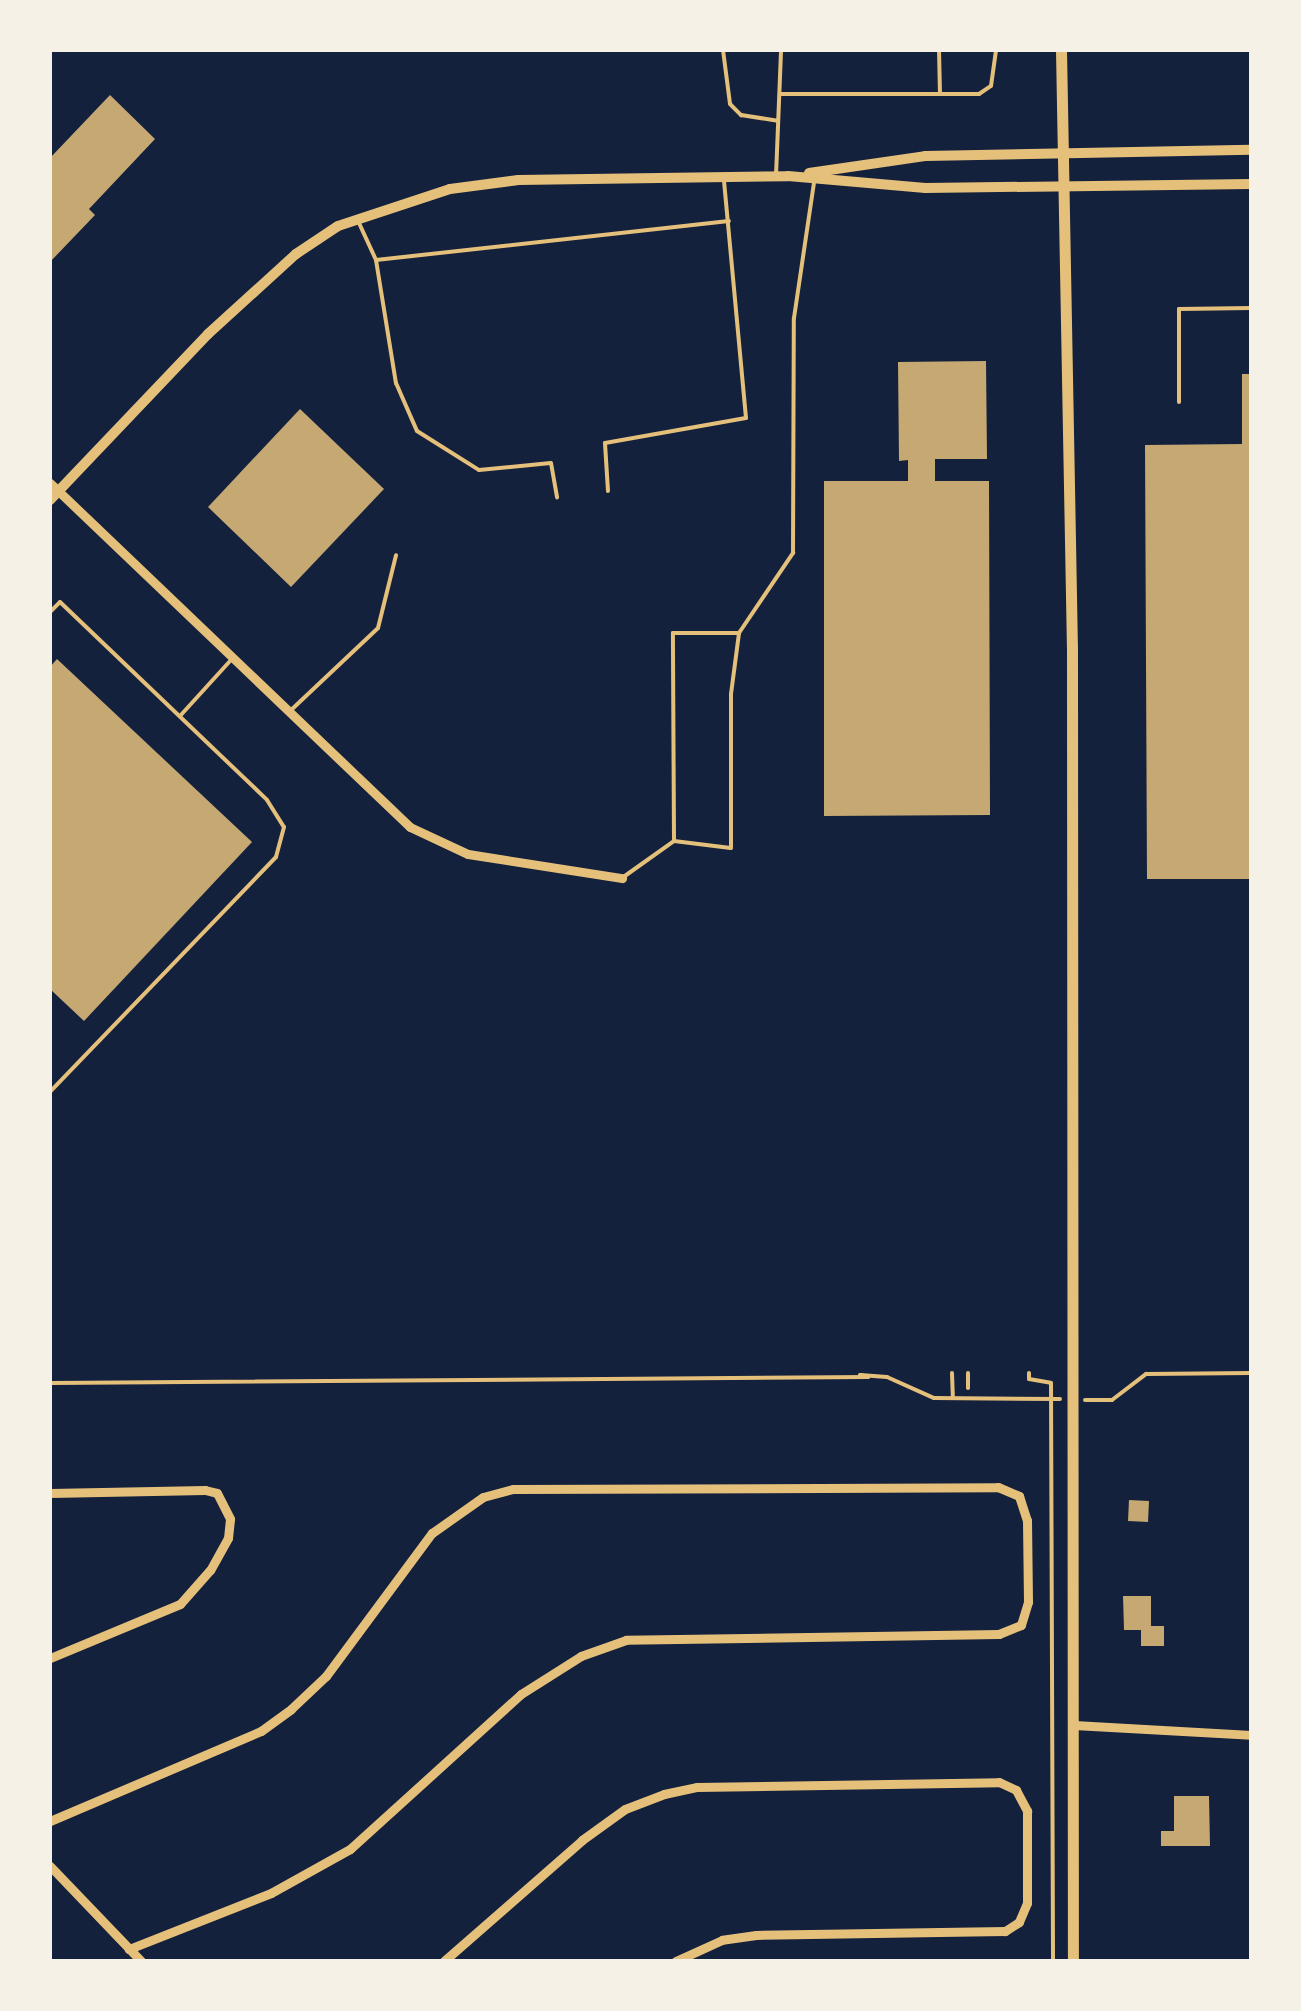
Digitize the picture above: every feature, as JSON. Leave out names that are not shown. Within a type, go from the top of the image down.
[{"type":"main road","points":[[1062,50],[1072,648],[1073,1961]]},
{"type":"street","points":[[788,176],[925,156],[1251,150]]},
{"type":"street","points":[[622,878],[468,854],[410,828],[53,492],[257,285],[357,218],[450,189],[518,180],[776,176],[925,188],[1251,184]]},
{"type":"street","points":[[50,1821],[261,1731],[291,1709],[326,1676],[432,1534],[483,1497],[513,1490],[959,1488],[998,1488],[1019,1496],[1027,1520],[1028,1602],[1021,1625],[1000,1634],[626,1640],[581,1656],[520,1694],[350,1849],[271,1893],[129,1949]]},
{"type":"street","points":[[50,1492],[205,1490],[217,1493],[230,1519],[219,1554],[180,1604],[50,1658]]},
{"type":"street","points":[[1074,1724],[1251,1735]]},
{"type":"street","points":[[444,1961],[582,1840],[624,1809],[664,1794],[698,1786],[999,1782],[1016,1790],[1028,1811],[1027,1904],[1019,1922],[1005,1931],[756,1934],[722,1940],[676,1961]]},
{"type":"street","points":[[50,1866],[141,1961]]},
{"type":"lane","points":[[723,50],[730,104],[741,115],[778,121]]},
{"type":"lane","points":[[776,176],[781,50]]},
{"type":"lane","points":[[939,50],[940,94]]},
{"type":"lane","points":[[780,94],[980,94],[992,86],[996,50]]},
{"type":"lane","points":[[608,491],[605,443],[746,418],[724,177]]},
{"type":"lane","points":[[622,878],[674,841],[731,848],[731,694],[739,633],[793,553],[794,318],[814,178]]},
{"type":"lane","points":[[357,218],[376,260],[396,383],[417,431],[479,470],[552,463],[557,497]]},
{"type":"lane","points":[[376,260],[729,221]]},
{"type":"lane","points":[[1178,402],[1179,309],[1251,308]]},
{"type":"lane","points":[[289,712],[378,628],[396,555]]},
{"type":"lane","points":[[50,612],[60,602],[278,812],[283,843],[50,1092]]},
{"type":"lane","points":[[674,841],[673,633],[739,633]]},
{"type":"lane","points":[[180,716],[233,658]]},
{"type":"path","points":[[952,1373],[953,1398]]},
{"type":"path","points":[[968,1373],[968,1388]]},
{"type":"path","points":[[1029,1373],[1029,1379],[1050,1383],[1053,1961]]},
{"type":"path","points":[[1085,1400],[1112,1400],[1146,1374],[1251,1373]]},
{"type":"path","points":[[50,1383],[868,1378],[860,1376],[887,1377],[922,1396],[1066,1400]]},
{"type":"building","points":[[110,95],[155,139],[89,209],[95,215],[50,262],[50,158]]},
{"type":"building","points":[[986,361],[987,459],[935,459],[935,481],[989,481],[990,815],[824,816],[824,481],[908,481],[908,460],[899,461],[898,362]]},
{"type":"building","points":[[1242,374],[1251,374],[1251,879],[1147,879],[1145,445],[1242,444]]},
{"type":"building","points":[[300,409],[384,489],[291,587],[208,507]]},
{"type":"building","points":[[57,659],[252,842],[84,1021],[50,989],[50,667]]},
{"type":"building","points":[[1129,1500],[1149,1501],[1148,1522],[1128,1521]]},
{"type":"building","points":[[1123,1596],[1151,1596],[1151,1626],[1164,1626],[1164,1646],[1141,1646],[1141,1630],[1124,1630]]},
{"type":"building","points":[[1174,1796],[1209,1796],[1210,1846],[1161,1846],[1161,1831],[1174,1831]]}]
